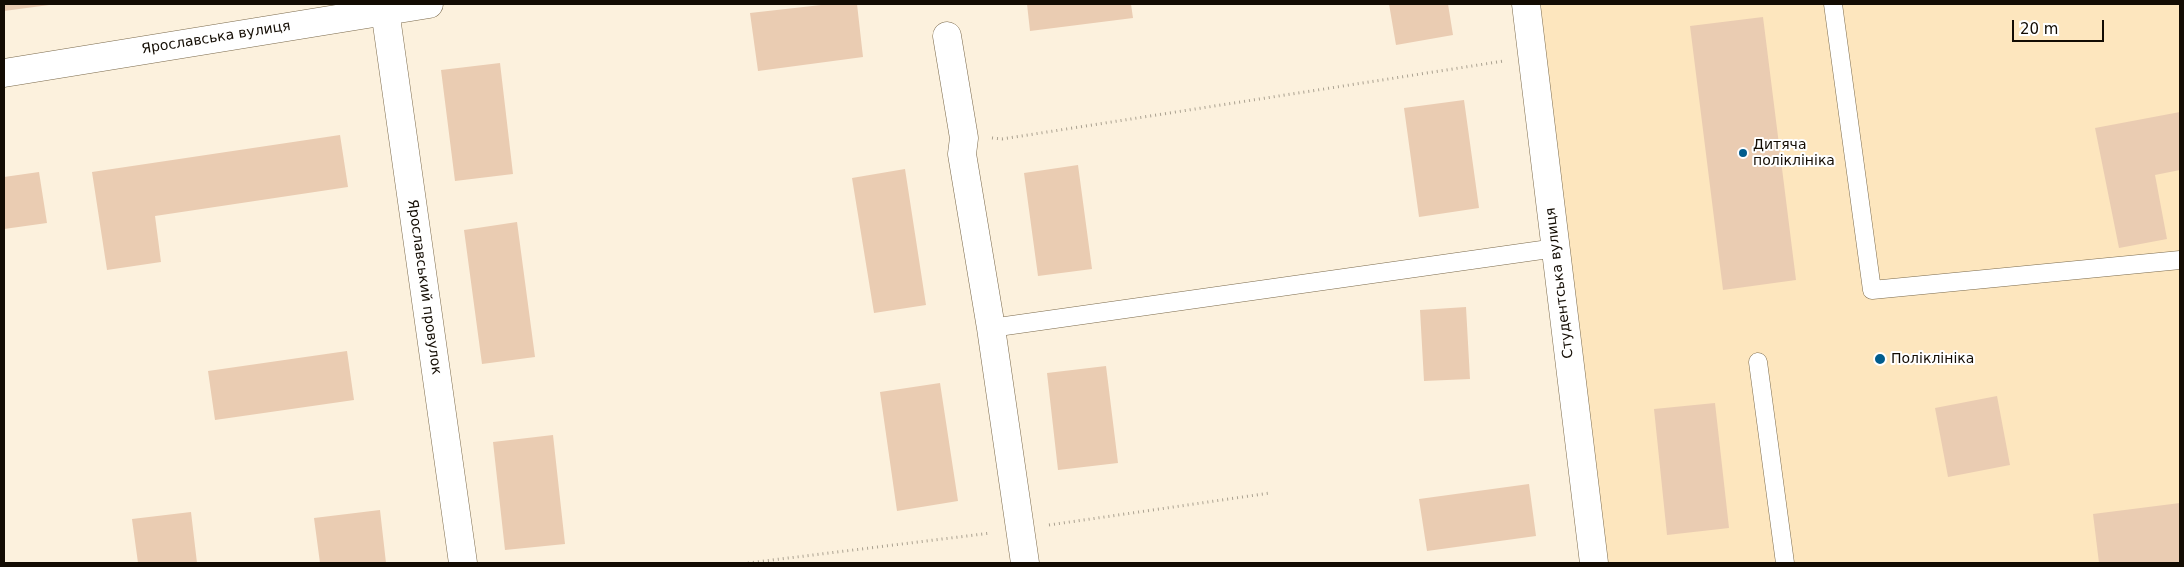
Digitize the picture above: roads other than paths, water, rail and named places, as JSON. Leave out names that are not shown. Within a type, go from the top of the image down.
[{"type":"street","name":"Ярославська вулиця","points":[[4,74],[429,4]]},
{"type":"street","name":"Студентська вулиця","points":[[1526,4],[1594,563]]},
{"type":"street","name":"Ярославський провулок","points":[[385,10],[463,563]]},
{"type":"street","points":[[947,36],[964,138],[962,154],[991,328],[1025,563]]},
{"type":"lane","points":[[1833,4],[1872,290],[2180,260]]},
{"type":"lane","points":[[991,328],[1556,248]]},
{"type":"lane","points":[[1758,362],[1785,563]]},
{"type":"place","name":"Дитяча поліклініка","points":[[1743,153]]},
{"type":"place","name":"Поліклініка","points":[[1880,359]]}]
